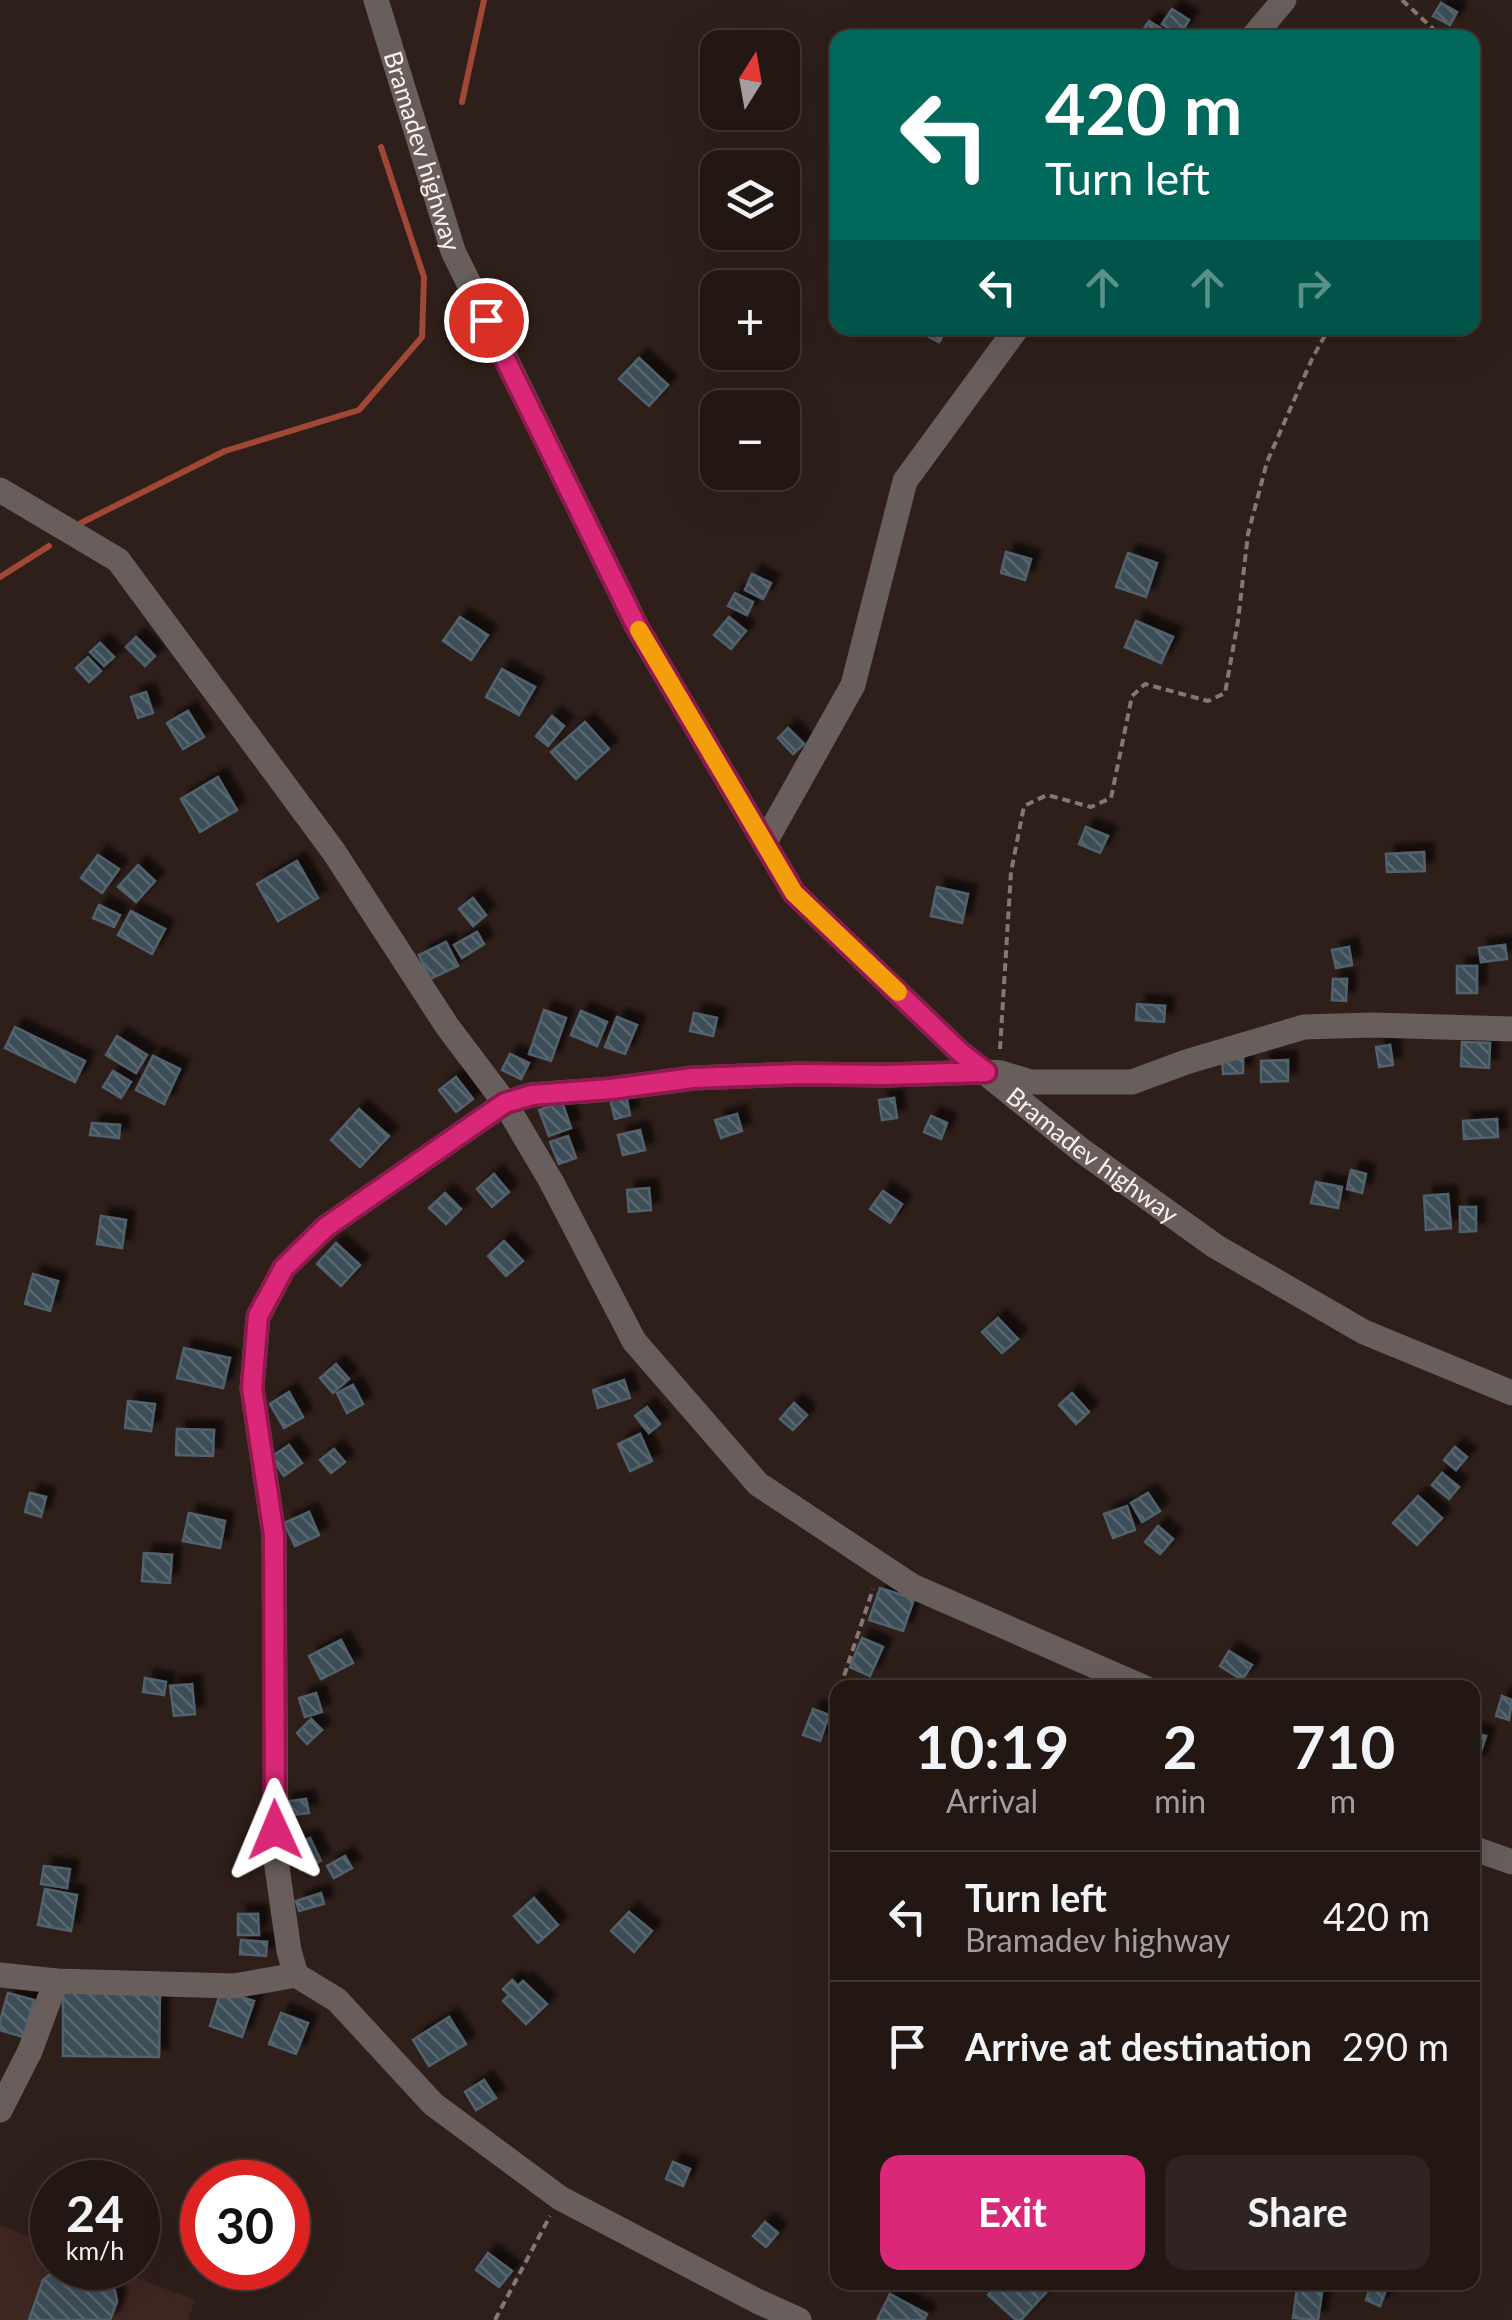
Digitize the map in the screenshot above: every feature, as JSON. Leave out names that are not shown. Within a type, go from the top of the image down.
[{"type":"street","name":"Bramadev highway","points":[[376,0],[453,251],[637,627],[794,893],[961,1053],[993,1073],[1082,1150],[1215,1246],[1364,1332],[1512,1394]]},
{"type":"street","points":[[1259,30],[1284,0]]},
{"type":"street","points":[[764,842],[854,685],[905,482],[1011,335]]},
{"type":"street","points":[[0,490],[118,560],[334,852],[447,1026],[505,1103],[551,1181],[634,1341],[758,1484],[912,1586],[1128,1680]]},
{"type":"street","points":[[798,2320],[560,2198],[432,2104],[336,2000],[296,1975],[276,1860],[274,1535],[252,1388],[258,1316],[284,1268],[326,1227],[505,1103],[532,1095],[693,1078],[798,1074],[993,1073],[1030,1082],[1132,1082],[1304,1027],[1512,1028]]},
{"type":"street","points":[[1480,1851],[1512,1862]]},
{"type":"street","points":[[0,1975],[56,1981],[234,1986],[296,1975]]},
{"type":"street","points":[[0,2110],[30,2051],[56,1981]]},
{"type":"path","points":[[1402,0],[1434,30]]},
{"type":"path","points":[[993,1073],[1011,872],[1024,806],[1046,795],[1091,807],[1111,798],[1132,696],[1145,684],[1208,702],[1225,693],[1248,534],[1267,462],[1325,335]]},
{"type":"path","points":[[843,1680],[881,1565]]},
{"type":"path","points":[[494,2320],[560,2198]]},
{"type":"shaded area","points":[[0,2225],[30,2237],[30,2290],[160,2290],[160,2287],[195,2300],[188,2320],[0,2320]]},
{"type":"building","points":[[1441,3],[1457,12],[1450,25],[1433,16]]},
{"type":"building","points":[[1172,9],[1189,20],[1183,30],[1172,30],[1162,24]]},
{"type":"building","points":[[1149,21],[1163,30],[1143,30]]},
{"type":"building","points":[[639,358],[668,385],[649,406],[619,379]]},
{"type":"building","points":[[1006,552],[1031,559],[1025,580],[1001,573]]},
{"type":"building","points":[[1128,553],[1157,563],[1146,597],[1116,587]]},
{"type":"building","points":[[752,574],[771,583],[763,599],[745,590]]},
{"type":"building","points":[[735,593],[753,602],[747,615],[728,606]]},
{"type":"building","points":[[460,617],[488,635],[471,660],[443,641]]},
{"type":"building","points":[[729,617],[746,631],[731,649],[714,635]]},
{"type":"building","points":[[1136,621],[1173,637],[1161,663],[1125,647]]},
{"type":"building","points":[[136,637],[155,656],[145,666],[126,647]]},
{"type":"building","points":[[100,643],[114,657],[104,666],[90,652]]},
{"type":"building","points":[[88,657],[101,671],[89,682],[76,668]]},
{"type":"building","points":[[502,669],[535,687],[519,715],[486,697]]},
{"type":"building","points":[[146,692],[153,713],[138,718],[131,697]]},
{"type":"building","points":[[188,711],[204,737],[183,749],[167,723]]},
{"type":"building","points":[[552,716],[564,726],[548,746],[536,736]]},
{"type":"building","points":[[585,722],[609,749],[576,779],[551,752]]},
{"type":"building","points":[[788,728],[804,744],[793,754],[778,738]]},
{"type":"building","points":[[218,777],[237,810],[200,832],[181,799]]},
{"type":"building","points":[[1086,827],[1108,836],[1100,853],[1079,844]]},
{"type":"building","points":[[1424,852],[1425,871],[1387,872],[1386,854]]},
{"type":"building","points":[[98,855],[119,869],[102,893],[81,878]]},
{"type":"building","points":[[297,861],[318,898],[278,921],[257,884]]},
{"type":"building","points":[[138,865],[155,881],[136,902],[118,887]]},
{"type":"building","points":[[937,887],[968,894],[962,923],[931,916]]},
{"type":"building","points":[[473,898],[486,915],[473,926],[459,909]]},
{"type":"building","points":[[99,905],[120,915],[114,927],[93,918]]},
{"type":"building","points":[[131,911],[165,929],[152,954],[118,935]]},
{"type":"building","points":[[477,932],[484,944],[462,958],[454,945]]},
{"type":"building","points":[[446,942],[458,966],[430,979],[419,955]]},
{"type":"building","points":[[1505,945],[1507,959],[1481,962],[1479,948]]},
{"type":"building","points":[[1349,947],[1352,965],[1336,968],[1332,950]]},
{"type":"building","points":[[1457,966],[1477,966],[1477,993],[1457,993]]},
{"type":"building","points":[[1333,979],[1347,979],[1346,1001],[1332,1000]]},
{"type":"building","points":[[1137,1004],[1165,1006],[1164,1022],[1136,1020]]},
{"type":"building","points":[[544,1010],[566,1018],[551,1061],[529,1054]]},
{"type":"building","points":[[581,1011],[607,1022],[597,1046],[571,1035]]},
{"type":"building","points":[[694,1013],[717,1018],[713,1036],[690,1031]]},
{"type":"building","points":[[617,1017],[637,1025],[625,1054],[605,1047]]},
{"type":"building","points":[[15,1027],[85,1061],[75,1082],[5,1048]]},
{"type":"building","points":[[117,1036],[147,1055],[136,1073],[106,1055]]},
{"type":"building","points":[[1462,1042],[1490,1043],[1489,1068],[1461,1066]]},
{"type":"building","points":[[1390,1045],[1393,1065],[1379,1067],[1376,1047]]},
{"type":"building","points":[[510,1054],[529,1063],[521,1079],[502,1070]]},
{"type":"building","points":[[153,1056],[180,1069],[164,1104],[136,1090]]},
{"type":"building","points":[[1243,1058],[1243,1073],[1223,1074],[1222,1059]]},
{"type":"building","points":[[1288,1060],[1288,1081],[1261,1082],[1261,1061]]},
{"type":"building","points":[[113,1071],[131,1082],[121,1098],[103,1087]]},
{"type":"building","points":[[456,1077],[473,1099],[456,1112],[439,1090]]},
{"type":"building","points":[[625,1091],[630,1115],[615,1119],[609,1095]]},
{"type":"building","points":[[894,1098],[897,1118],[882,1120],[879,1100]]},
{"type":"building","points":[[562,1102],[571,1128],[549,1136],[539,1110]]},
{"type":"building","points":[[359,1109],[389,1136],[360,1167],[331,1140]]},
{"type":"building","points":[[737,1114],[742,1131],[721,1138],[715,1120]]},
{"type":"building","points":[[931,1116],[947,1123],[941,1139],[924,1132]]},
{"type":"building","points":[[1497,1119],[1498,1137],[1464,1139],[1463,1121]]},
{"type":"building","points":[[92,1123],[120,1125],[119,1138],[90,1135]]},
{"type":"building","points":[[640,1130],[645,1150],[623,1155],[618,1135]]},
{"type":"building","points":[[568,1136],[576,1158],[559,1164],[550,1142]]},
{"type":"building","points":[[1351,1170],[1366,1174],[1362,1193],[1347,1189]]},
{"type":"building","points":[[494,1174],[509,1192],[492,1207],[477,1189]]},
{"type":"building","points":[[1316,1182],[1342,1187],[1338,1208],[1311,1203]]},
{"type":"building","points":[[649,1188],[651,1210],[629,1212],[627,1190]]},
{"type":"building","points":[[883,1191],[902,1204],[890,1223],[870,1209]]},
{"type":"building","points":[[445,1193],[461,1209],[446,1224],[429,1208]]},
{"type":"building","points":[[1448,1194],[1451,1228],[1426,1230],[1424,1196]]},
{"type":"building","points":[[1460,1207],[1476,1207],[1476,1231],[1460,1232]]},
{"type":"building","points":[[101,1216],[126,1220],[122,1248],[97,1244]]},
{"type":"building","points":[[504,1241],[523,1261],[506,1276],[488,1256]]},
{"type":"building","points":[[336,1243],[360,1265],[341,1286],[317,1264]]},
{"type":"building","points":[[33,1274],[58,1281],[50,1311],[25,1304]]},
{"type":"building","points":[[998,1318],[1018,1339],[1002,1353],[982,1332]]},
{"type":"building","points":[[184,1348],[230,1358],[223,1388],[177,1378]]},
{"type":"building","points":[[336,1364],[349,1379],[333,1393],[320,1378]]},
{"type":"building","points":[[624,1380],[630,1398],[598,1408],[593,1390]]},
{"type":"building","points":[[353,1385],[363,1404],[347,1413],[337,1393]]},
{"type":"building","points":[[289,1392],[303,1417],[284,1428],[270,1404]]},
{"type":"building","points":[[1072,1393],[1089,1412],[1076,1424],[1059,1405]]},
{"type":"building","points":[[128,1401],[155,1404],[151,1431],[125,1428]]},
{"type":"building","points":[[794,1403],[807,1415],[793,1430],[780,1419]]},
{"type":"building","points":[[647,1407],[660,1424],[649,1433],[635,1416]]},
{"type":"building","points":[[177,1429],[214,1430],[213,1456],[176,1455]]},
{"type":"building","points":[[640,1434],[652,1461],[630,1471],[618,1444]]},
{"type":"building","points":[[289,1445],[302,1463],[284,1476],[271,1457]]},
{"type":"building","points":[[1455,1447],[1467,1457],[1456,1470],[1444,1460]]},
{"type":"building","points":[[334,1449],[345,1462],[331,1473],[320,1460]]},
{"type":"building","points":[[1442,1473],[1459,1487],[1449,1499],[1432,1485]]},
{"type":"building","points":[[30,1493],[46,1497],[41,1517],[25,1512]]},
{"type":"building","points":[[1148,1493],[1160,1511],[1142,1522],[1131,1503]]},
{"type":"building","points":[[1418,1496],[1442,1518],[1417,1545],[1393,1523]]},
{"type":"building","points":[[1127,1506],[1135,1530],[1113,1538],[1104,1514]]},
{"type":"building","points":[[309,1512],[319,1535],[295,1546],[284,1523]]},
{"type":"building","points":[[189,1513],[225,1521],[220,1548],[183,1541]]},
{"type":"building","points":[[1158,1526],[1173,1539],[1160,1554],[1145,1542]]},
{"type":"building","points":[[144,1553],[172,1555],[170,1583],[142,1581]]},
{"type":"building","points":[[880,1588],[914,1599],[903,1631],[869,1620]]},
{"type":"building","points":[[862,1638],[883,1647],[870,1676],[850,1667]]},
{"type":"building","points":[[341,1640],[353,1663],[321,1679],[309,1656]]},
{"type":"building","points":[[1229,1651],[1252,1665],[1242,1680],[1220,1666]]},
{"type":"building","points":[[145,1678],[166,1682],[164,1695],[143,1692]]},
{"type":"building","points":[[192,1684],[195,1714],[174,1716],[170,1686]]},
{"type":"building","points":[[316,1693],[322,1712],[305,1717],[299,1698]]},
{"type":"building","points":[[1502,1696],[1512,1700],[1509,1720],[1496,1716]]},
{"type":"building","points":[[813,1709],[829,1715],[820,1741],[803,1735]]},
{"type":"building","points":[[311,1719],[322,1730],[307,1744],[297,1733]]},
{"type":"building","points":[[306,1799],[309,1813],[286,1816],[284,1802]]},
{"type":"building","points":[[310,1838],[321,1861],[301,1870],[290,1847]]},
{"type":"building","points":[[345,1856],[352,1868],[334,1878],[327,1866]]},
{"type":"building","points":[[44,1866],[70,1869],[67,1888],[41,1884]]},
{"type":"building","points":[[45,1889],[77,1895],[71,1931],[38,1925]]},
{"type":"building","points":[[321,1893],[324,1904],[299,1911],[296,1901]]},
{"type":"building","points":[[534,1898],[558,1925],[538,1943],[514,1916]]},
{"type":"building","points":[[629,1912],[652,1931],[634,1952],[611,1931]]},
{"type":"building","points":[[238,1914],[258,1914],[259,1935],[238,1935]]},
{"type":"building","points":[[241,1940],[267,1942],[266,1956],[240,1954]]},
{"type":"building","points":[[512,1980],[518,1986],[523,1981],[547,2004],[526,2024],[503,2001],[509,1995],[503,1989]]},
{"type":"building","points":[[63,1986],[160,1987],[159,2057],[63,2056]]},
{"type":"building","points":[[221,1991],[254,2001],[242,2037],[210,2026]]},
{"type":"building","points":[[8,1993],[34,2000],[23,2037],[0,2030]]},
{"type":"building","points":[[281,2013],[308,2023],[296,2054],[269,2044]]},
{"type":"building","points":[[449,2017],[466,2044],[429,2066],[413,2040]]},
{"type":"building","points":[[484,2080],[496,2098],[476,2110],[465,2092]]},
{"type":"building","points":[[673,2162],[690,2169],[683,2186],[666,2179]]},
{"type":"building","points":[[765,2222],[778,2233],[766,2247],[753,2236]]},
{"type":"building","points":[[488,2253],[512,2271],[499,2287],[476,2270]]},
{"type":"building","points":[[40,2290],[115,2291],[117,2302],[110,2320],[29,2320]]},
{"type":"building","points":[[992,2290],[1048,2290],[1021,2320],[1016,2320],[988,2295]]},
{"type":"building","points":[[1297,2290],[1322,2292],[1318,2320],[1293,2318]]},
{"type":"building","points":[[1369,2290],[1386,2290],[1380,2306],[1366,2300]]},
{"type":"building","points":[[890,2294],[927,2314],[924,2320],[877,2320]]},
{"type":"waterway","points":[[462,102],[484,0]]},
{"type":"waterway","points":[[81,523],[225,451],[359,410],[422,337],[424,277],[381,147]]},
{"type":"waterway","points":[[0,577],[49,546]]},
{"type":"slow traffic","points":[[639,630],[794,893],[898,992]]},
{"type":"route","points":[[275,1830],[274,1535],[252,1388],[258,1316],[284,1268],[326,1227],[505,1103],[532,1095],[693,1078],[986,1072],[961,1053],[794,893],[637,627],[486,320]]}]
